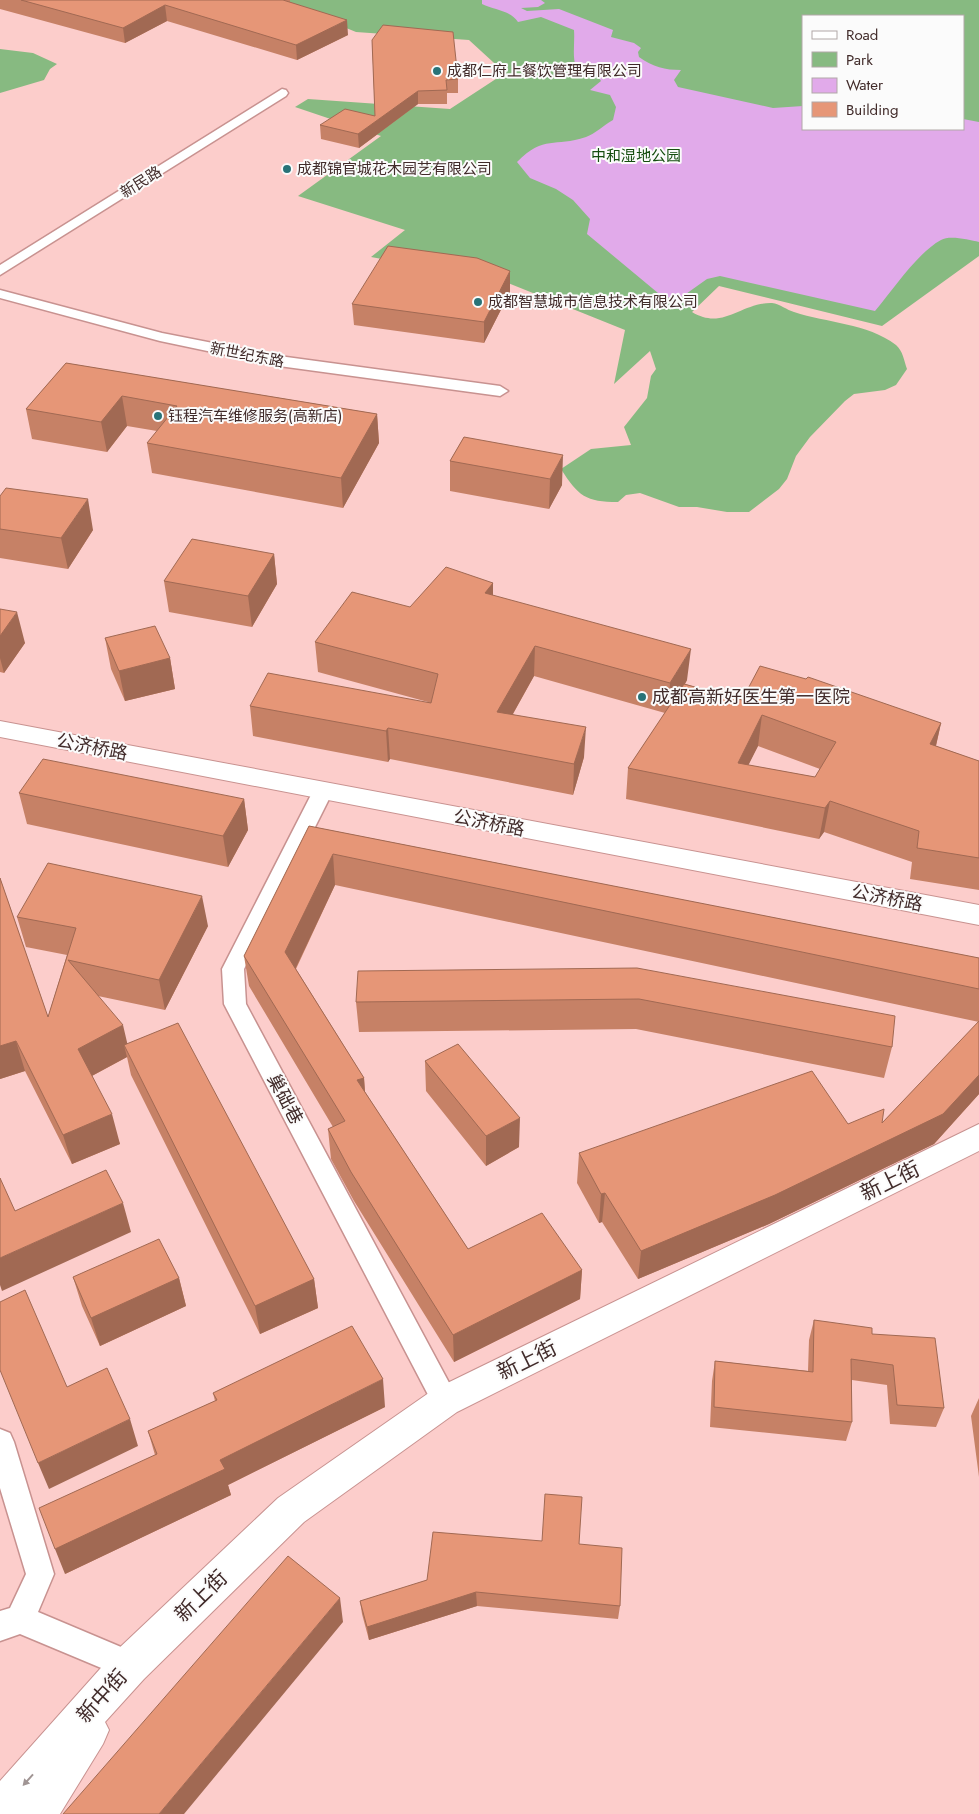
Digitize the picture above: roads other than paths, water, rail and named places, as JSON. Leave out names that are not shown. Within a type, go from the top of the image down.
[{"type":"main road","name":"公济桥路","points":[[0,729],[979,915]]},
{"type":"main road","name":"新上街","points":[[130,1665],[291,1510],[445,1401],[979,1137]]},
{"type":"main road","name":"新中街","points":[[0,1811],[130,1665]]},
{"type":"main road","name":"新中街","points":[[37,1814],[130,1665]]},
{"type":"street","name":"新民路","points":[[0,271],[282,93]]},
{"type":"street","name":"新世纪东路","points":[[0,294],[160,337],[270,360],[500,391]]},
{"type":"street","name":"巢础巷","points":[[323,791],[233,969],[235,1004],[445,1401]]},
{"type":"street","points":[[0,1442],[40,1574],[10,1622],[130,1665]]},
{"type":"water","points":[[482,0],[541,0],[545,3],[538,7],[521,8],[527,11],[559,9],[613,30],[611,37],[634,43],[641,48],[638,52],[639,57],[649,63],[659,67],[681,70],[674,80],[678,87],[773,108],[802,106],[802,130],[964,130],[964,119],[979,122],[979,242],[960,238],[941,240],[914,263],[875,311],[720,276],[707,279],[676,301],[658,293],[587,234],[590,219],[573,200],[556,189],[530,178],[517,162],[535,148],[550,143],[566,142],[586,137],[613,120],[616,107],[610,95],[590,90],[601,81],[596,73],[576,68],[574,30],[541,17],[518,22],[511,15],[482,4]]},
{"type":"place","name":"成都仁府上餐饮管理有限公司","points":[[437,71]]},
{"type":"place","name":"成都锦官城花木园艺有限公司","points":[[287,169]]},
{"type":"place","name":"成都智慧城市信息技术有限公司","points":[[478,302]]},
{"type":"place","name":"钰程汽车维修服务(高新店)","points":[[158,416]]},
{"type":"place","name":"成都高新好医生第一医院","points":[[642,697]]},
{"type":"park label","name":"中和湿地公园","points":[[636,156]]}]
